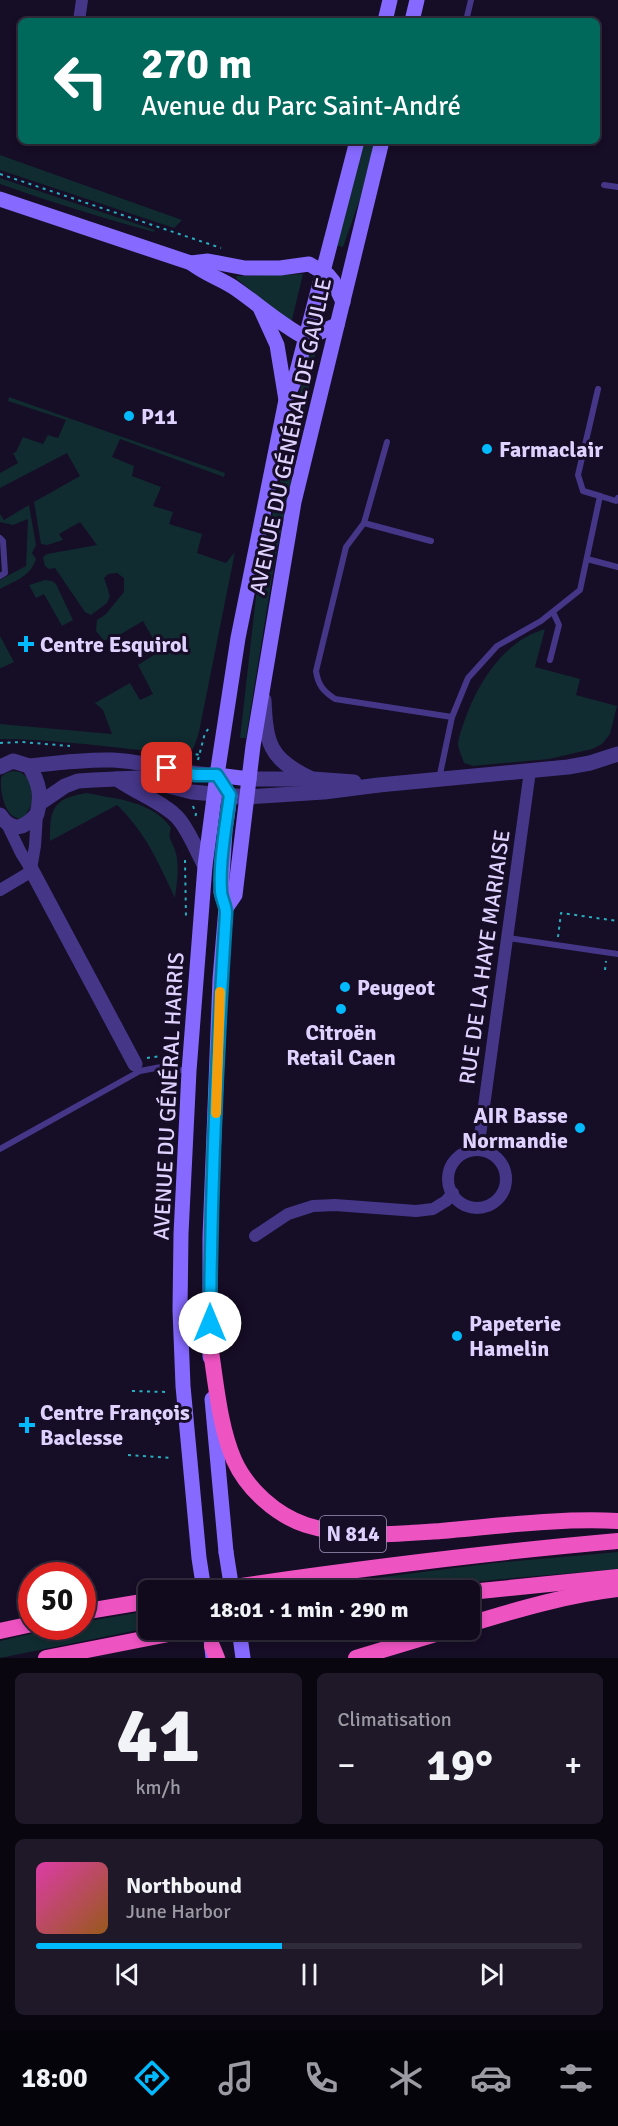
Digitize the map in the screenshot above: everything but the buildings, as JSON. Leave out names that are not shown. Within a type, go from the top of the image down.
[{"type":"highway","name":"N 814","points":[[210,1345],[222,1417],[234,1461],[248,1483],[264,1500],[282,1514],[306,1525],[350,1534],[400,1534],[586,1519],[618,1521]]},
{"type":"highway","name":"N 814","points":[[439,1560],[618,1530]]},
{"type":"highway","name":"N 814","points":[[278,1580],[618,1541]]},
{"type":"highway","points":[[480,1591],[618,1577]]},
{"type":"highway","points":[[480,1621],[533,1605],[618,1589]]},
{"type":"highway","points":[[96,1610],[138,1603]]},
{"type":"highway","points":[[0,1631],[18,1627]]},
{"type":"highway","points":[[46,1658],[138,1640]]},
{"type":"highway","points":[[356,1658],[416,1640]]},
{"type":"main road","points":[[386,18],[390,0]]},
{"type":"main road","points":[[413,18],[417,0]]},
{"type":"main road","name":"AVENUE DU GÉNÉRAL DE GAULLE","points":[[217,775],[238,638],[286,400],[296,379],[356,144]]},
{"type":"main road","name":"AVENUE DU GÉNÉRAL DE GAULLE","points":[[249,779],[294,502],[381,144]]},
{"type":"main road","points":[[0,199],[191,263],[204,273],[234,287],[288,328],[306,338],[337,325]]},
{"type":"main road","points":[[191,263],[208,261],[244,268],[280,268],[309,264],[333,281],[343,302]]},
{"type":"main road","points":[[260,307],[277,345],[286,400]]},
{"type":"main road","points":[[217,775],[249,779]]},
{"type":"main road","points":[[217,775],[230,795]]},
{"type":"main road","name":"AVENUE DU GÉNÉRAL HARRIS","points":[[202,1580],[183,1386],[180,1310],[181,1234],[189,1071],[205,866],[217,775]]},
{"type":"main road","name":"AVENUE DU GÉNÉRAL HARRIS","points":[[226,908],[235,895],[249,779]]},
{"type":"main road","name":"AVENUE DU GÉNÉRAL HARRIS","points":[[230,795],[221,892],[226,908],[220,979],[210,1237],[210,1345],[211,1390],[230,1580]]},
{"type":"main road","points":[[240,1640],[243,1657]]},
{"type":"street","points":[[79,18],[82,0]]},
{"type":"street","points":[[263,686],[266,729],[272,749],[283,763],[313,779]]},
{"type":"street","points":[[3,820],[14,827],[23,826],[30,822],[38,808],[65,786],[78,781],[138,778],[192,792],[247,797],[324,792],[568,767],[618,754]]},
{"type":"street","points":[[0,767],[13,761],[29,766],[112,760],[145,764],[195,775],[217,775]]},
{"type":"street","points":[[29,766],[35,776],[40,795],[32,870]]},
{"type":"street","name":"RUE DE LA HAYE MARIAISE","points":[[478,1149],[531,771]]},
{"type":"street","points":[[117,779],[177,817],[205,866]]},
{"type":"street","points":[[249,779],[313,779],[379,785]]},
{"type":"street","points":[[3,820],[135,1064]]},
{"type":"street","points":[[0,890],[32,870]]},
{"type":"street","points":[[478,1149],[488,1152],[497,1157],[503,1165],[506,1184],[496,1201],[477,1208],[459,1201],[453,1193],[449,1177],[455,1160],[470,1151],[478,1149]]},
{"type":"street","points":[[255,1236],[288,1214],[313,1206],[336,1205],[416,1211],[433,1209],[446,1202],[453,1193]]},
{"type":"lane","points":[[467,18],[471,0]]},
{"type":"lane","points":[[604,185],[618,188]]},
{"type":"lane","points":[[598,389],[578,475],[583,491],[616,501],[618,498]]},
{"type":"lane","points":[[387,442],[364,523],[346,548],[315,671],[318,683],[324,692],[335,699],[452,717]]},
{"type":"lane","points":[[439,779],[452,717],[468,678],[497,646],[541,621],[580,590],[600,496]]},
{"type":"lane","points":[[364,523],[431,541]]},
{"type":"lane","points":[[0,538],[3,541],[5,573],[0,576]]},
{"type":"lane","points":[[587,559],[618,567]]},
{"type":"lane","points":[[550,660],[559,625],[553,612]]},
{"type":"lane","points":[[507,938],[618,954]]},
{"type":"lane","points":[[0,1149],[140,1071],[161,1067],[189,1071]]},
{"type":"path","points":[[0,174],[224,249]]},
{"type":"path","points":[[200,755],[205,733]]},
{"type":"path","points":[[558,937],[561,913],[618,921]]},
{"type":"path","points":[[132,1391],[167,1392]]},
{"type":"path","points":[[128,1455],[172,1458]]},
{"type":"green space","points":[[362,144],[374,144],[361,196],[343,247],[335,245]]},
{"type":"green space","points":[[0,155],[182,220],[174,228],[0,170]]},
{"type":"green space","points":[[0,178],[155,230],[154,232],[135,227],[38,197],[0,184]]},
{"type":"green space","points":[[303,274],[291,324],[236,276]]},
{"type":"green space","points":[[318,340],[273,572],[246,738],[240,738],[258,579],[311,343]]},
{"type":"green space","points":[[9,397],[225,473],[224,477],[120,439],[112,457],[134,466],[132,476],[161,487],[153,506],[173,512],[169,524],[202,534],[197,553],[226,563],[235,552],[199,732],[190,753],[171,755],[70,743],[0,739],[0,724],[112,734],[103,710],[95,703],[130,683],[140,700],[153,694],[138,665],[160,651],[143,621],[116,637],[115,635],[104,641],[96,631],[97,620],[106,614],[124,592],[124,578],[117,573],[108,574],[104,578],[110,596],[107,603],[91,615],[85,612],[55,568],[49,569],[45,566],[43,557],[47,554],[97,545],[80,522],[59,534],[63,540],[47,545],[41,544],[34,502],[80,476],[67,453],[0,488],[0,473],[18,463],[13,453],[16,452],[23,437],[43,444],[48,435],[58,438],[66,420],[8,401]]},
{"type":"green space","points":[[29,505],[36,545],[32,553],[36,559],[34,565],[26,574],[0,589],[0,580],[26,566],[28,519],[13,525],[0,522],[0,514],[4,520]]},
{"type":"green space","points":[[45,580],[56,584],[73,620],[62,626],[44,594],[36,598],[29,585]]},
{"type":"green space","points":[[545,629],[535,667],[580,679],[576,695],[617,706],[610,734],[602,744],[592,749],[549,759],[473,766],[464,763],[458,745],[459,739],[469,708],[484,679],[516,643]]},
{"type":"green space","points":[[0,636],[14,662],[1,668],[0,668]]},
{"type":"green space","points":[[13,771],[20,772],[31,780],[32,804],[23,819],[12,815],[8,810],[1,791],[1,778]]},
{"type":"green space","points":[[86,793],[144,807],[163,819],[171,828],[170,837],[175,850],[178,874],[175,898],[144,837],[117,805],[50,841],[52,813],[55,807],[66,799]]},
{"type":"green space","points":[[618,1552],[618,1569],[480,1582],[359,1580],[494,1563]]},
{"type":"green space","points":[[138,1613],[138,1630],[96,1639],[96,1620]]},
{"type":"green space","points":[[18,1637],[18,1640],[89,1640],[0,1658],[0,1641]]},
{"type":"slow traffic","points":[[216,1113],[220,992]]},
{"type":"place","name":"P11","points":[[129,416]]},
{"type":"place","name":"Farmaclair","points":[[487,449]]},
{"type":"place","name":"Centre Esquirol","points":[[26,644]]},
{"type":"place","name":"Peugeot","points":[[345,987]]},
{"type":"place","name":"Citroën Retail Caen","points":[[341,1009]]},
{"type":"place","name":"AIR Basse Normandie","points":[[580,1128]]},
{"type":"place","name":"Papeterie Hamelin","points":[[457,1336]]},
{"type":"place","name":"Centre François Baclesse","points":[[27,1425]]},
{"type":"route","points":[[167,768],[195,775],[217,775],[230,795],[221,892],[226,908],[220,979],[210,1237],[210,1323]]}]
